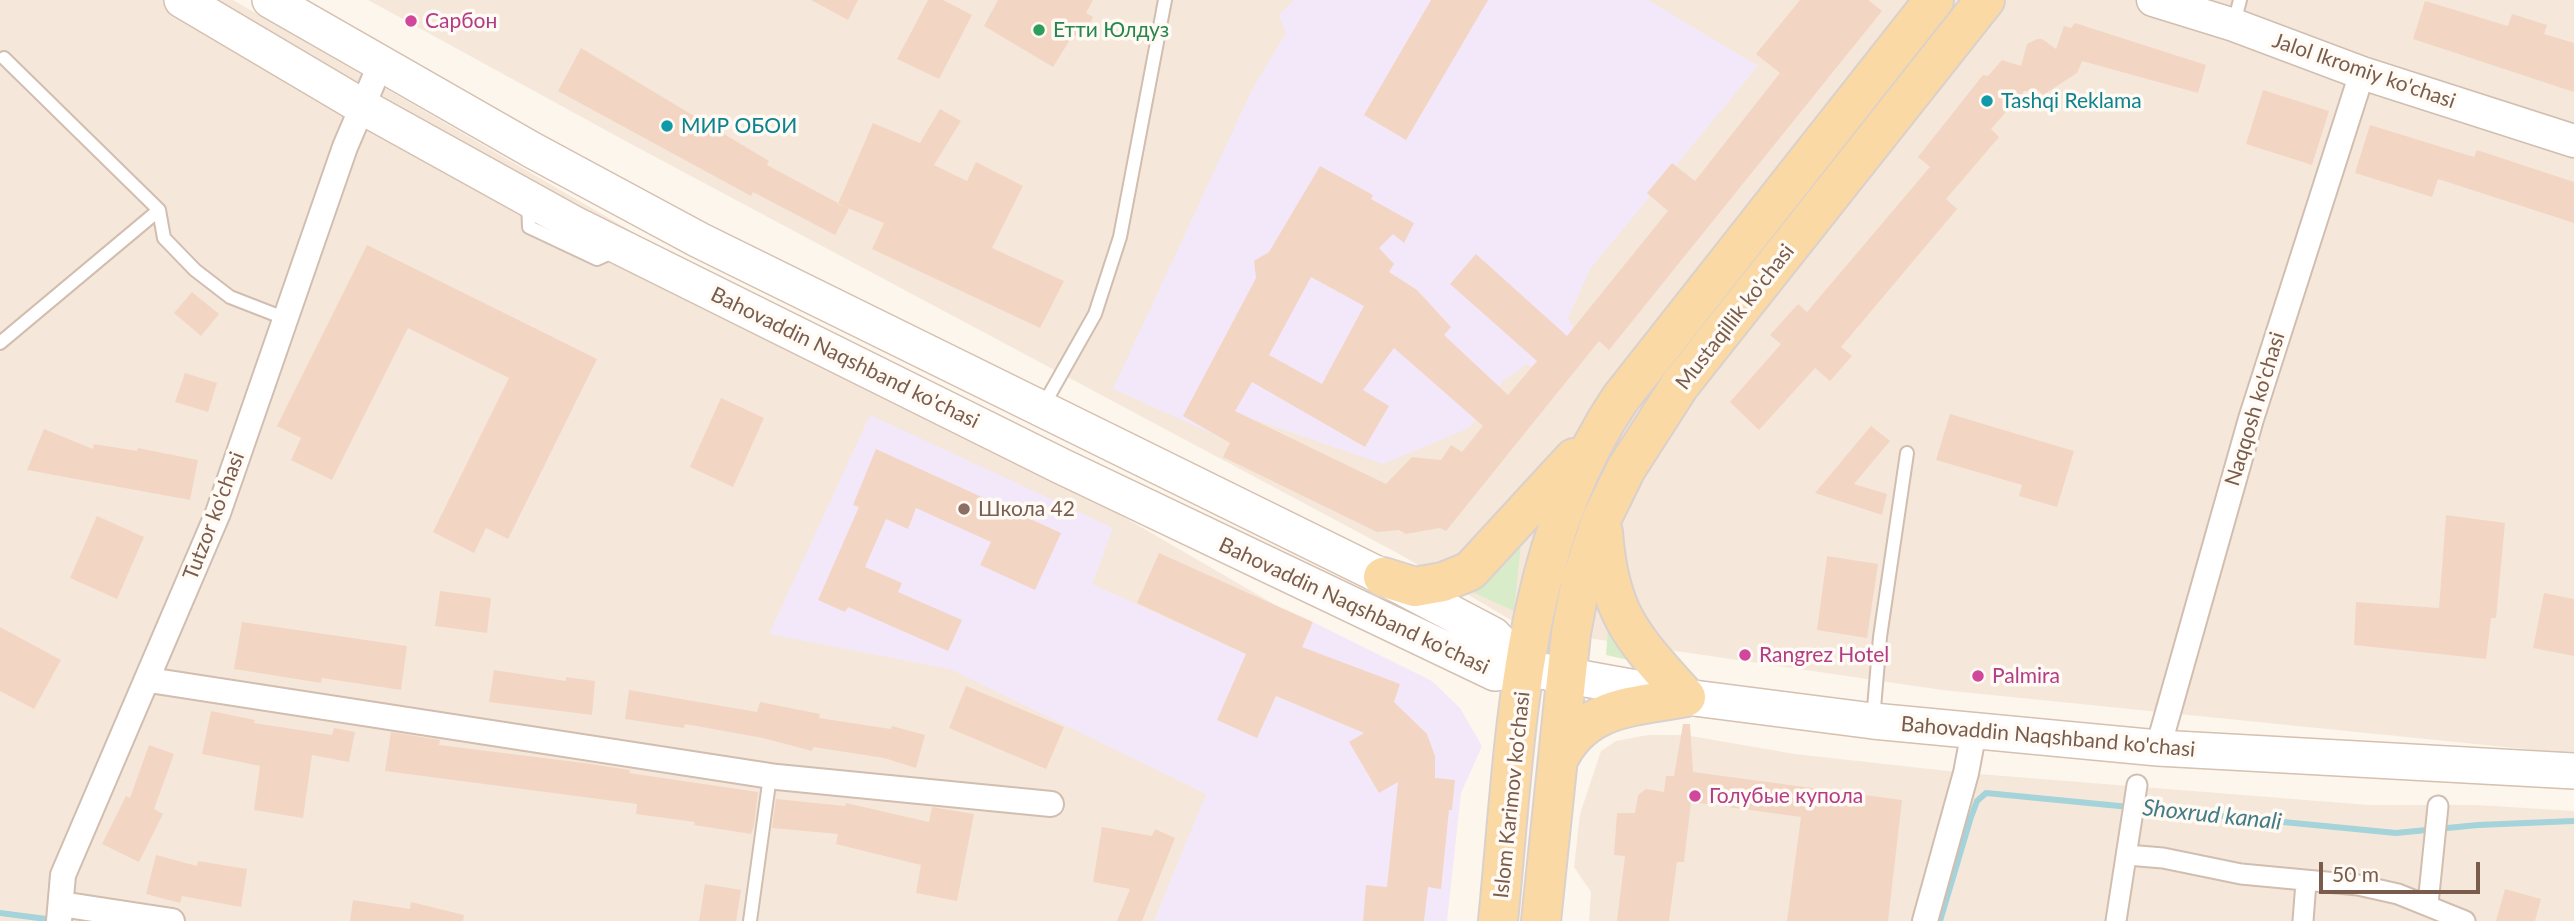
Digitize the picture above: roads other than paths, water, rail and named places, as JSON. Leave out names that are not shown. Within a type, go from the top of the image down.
[{"type":"main road","name":"Bahovaddin Naqshband ko'chasi","points":[[182,0],[528,200],[1400,630],[1495,673],[1525,668],[1686,696],[1872,721],[2158,748],[2574,771]]},
{"type":"main road","name":"Bahovaddin Naqshband ko'chasi","points":[[270,0],[699,240],[1383,577],[1493,635],[1525,668]]},
{"type":"main road","name":"Mustaqillik ko'chasi","points":[[1566,675],[1581,581],[1602,518],[1626,469],[1680,385],[1985,0]]},
{"type":"main road","name":"Mustaqillik ko'chasi","points":[[1525,668],[1531,616],[1559,520],[1570,487],[1599,431],[1922,8]]},
{"type":"main road","points":[[1383,577],[1415,587],[1443,582],[1470,571],[1599,431]]},
{"type":"main road","points":[[1602,518],[1608,584],[1619,609],[1632,635],[1686,696]]},
{"type":"main road","name":"Islom Karimov ko'chasi","points":[[1498,921],[1525,668]]},
{"type":"main road","name":"Islom Karimov ko'chasi","points":[[1541,921],[1566,675]]},
{"type":"main road","points":[[1558,760],[1568,740],[1586,723],[1606,712],[1686,696]]},
{"type":"street","name":"Jalol Ikromiy ko'chasi","points":[[2153,0],[2237,13],[2361,73],[2574,141]]},
{"type":"street","name":"Tutzor ko'chasi","points":[[60,913],[63,875],[149,680],[218,513],[345,147],[381,63]]},
{"type":"street","name":"Naqqosh ko'chasi","points":[[2158,748],[2251,419],[2361,73]]},
{"type":"street","points":[[149,680],[770,776],[1051,804]]},
{"type":"street","points":[[1925,921],[1966,773],[1974,731]]},
{"type":"street","points":[[2116,921],[2135,800]]},
{"type":"street","points":[[2428,904],[2438,821]]},
{"type":"street","points":[[2127,855],[2163,858],[2241,874],[2358,885],[2428,904],[2465,921]]},
{"type":"street","points":[[2303,921],[2306,881]]},
{"type":"street","points":[[60,913],[172,921]]},
{"type":"lane","points":[[1041,410],[1095,314],[1120,237],[1165,0]]},
{"type":"lane","points":[[4,58],[159,210],[164,238],[195,270],[230,297],[284,318]]},
{"type":"lane","points":[[0,343],[159,210]]},
{"type":"lane","points":[[1872,721],[1880,637],[1908,453]]},
{"type":"lane","points":[[750,921],[770,776]]},
{"type":"waterway","name":"Shoxrud kanali","points":[[1940,921],[1971,817],[1977,801],[1986,793],[2396,833],[2478,825],[2574,821]]},
{"type":"waterway","name":"Shoxrud kanali","points":[[0,913],[54,920]]},
{"type":"place","name":"Сарбон","points":[[411,21]]},
{"type":"place","name":"Етти Юлдуз","points":[[1039,30]]},
{"type":"place","name":"Tashqi Reklama","points":[[1987,101]]},
{"type":"place","name":"МИР ОБОИ","points":[[667,126]]},
{"type":"place","name":"Школа 42","points":[[964,509]]},
{"type":"place","name":"Rangrez Hotel","points":[[1745,655]]},
{"type":"place","name":"Palmira","points":[[1978,676]]},
{"type":"place","name":"Голубые купола","points":[[1695,796]]}]
